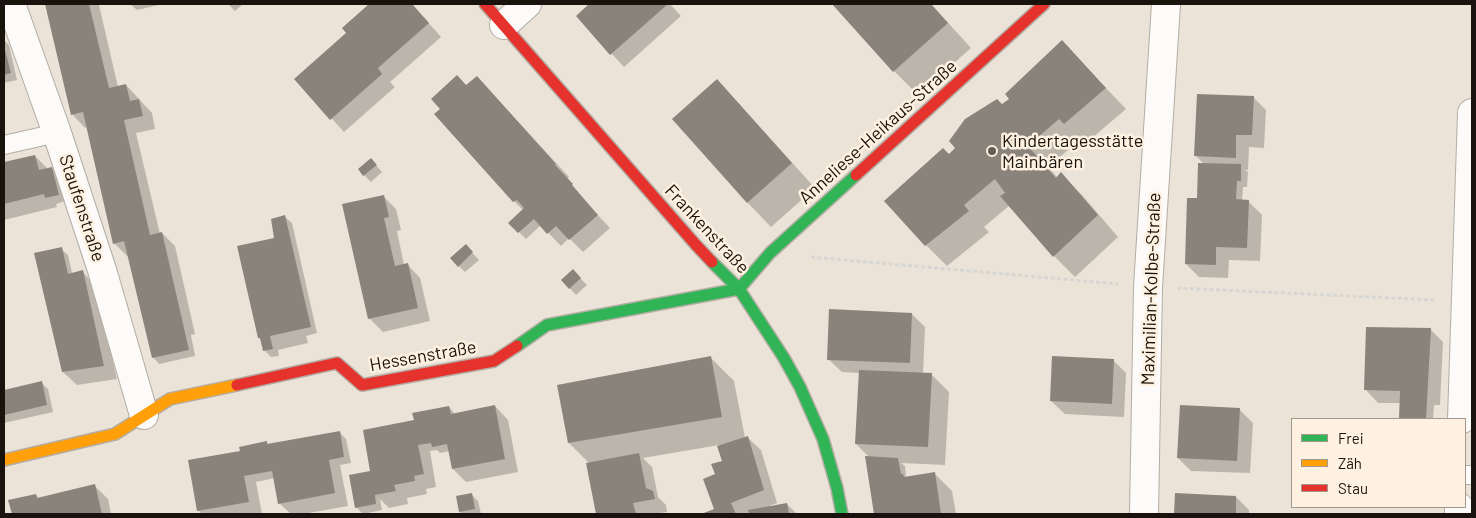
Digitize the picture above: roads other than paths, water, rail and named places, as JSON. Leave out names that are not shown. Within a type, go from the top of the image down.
[{"type":"street","name":"Staufenstraße","points":[[11,4],[57,133],[102,270],[144,415]]},
{"type":"street","name":"Frankenstraße","points":[[485,4],[696,245],[738,288],[784,358],[808,405],[823,439],[837,488],[842,514]]},
{"type":"street","points":[[504,25],[527,4]]},
{"type":"street","name":"Anneliese-Heikaus-Straße","points":[[738,288],[770,254],[1044,4]]},
{"type":"street","name":"Maximilian-Kolbe-Straße","points":[[1144,514],[1148,287],[1166,4]]},
{"type":"street","points":[[1462,418],[1469,301],[1472,126]]},
{"type":"street","name":"Hessenstraße","points":[[4,460],[115,434],[170,399],[337,363],[362,385],[494,361],[547,325],[738,288]]},
{"type":"lane","points":[[4,146],[57,133]]},
{"type":"place","name":"Kindertagesstätte Mainbären","points":[[992,151]]}]
